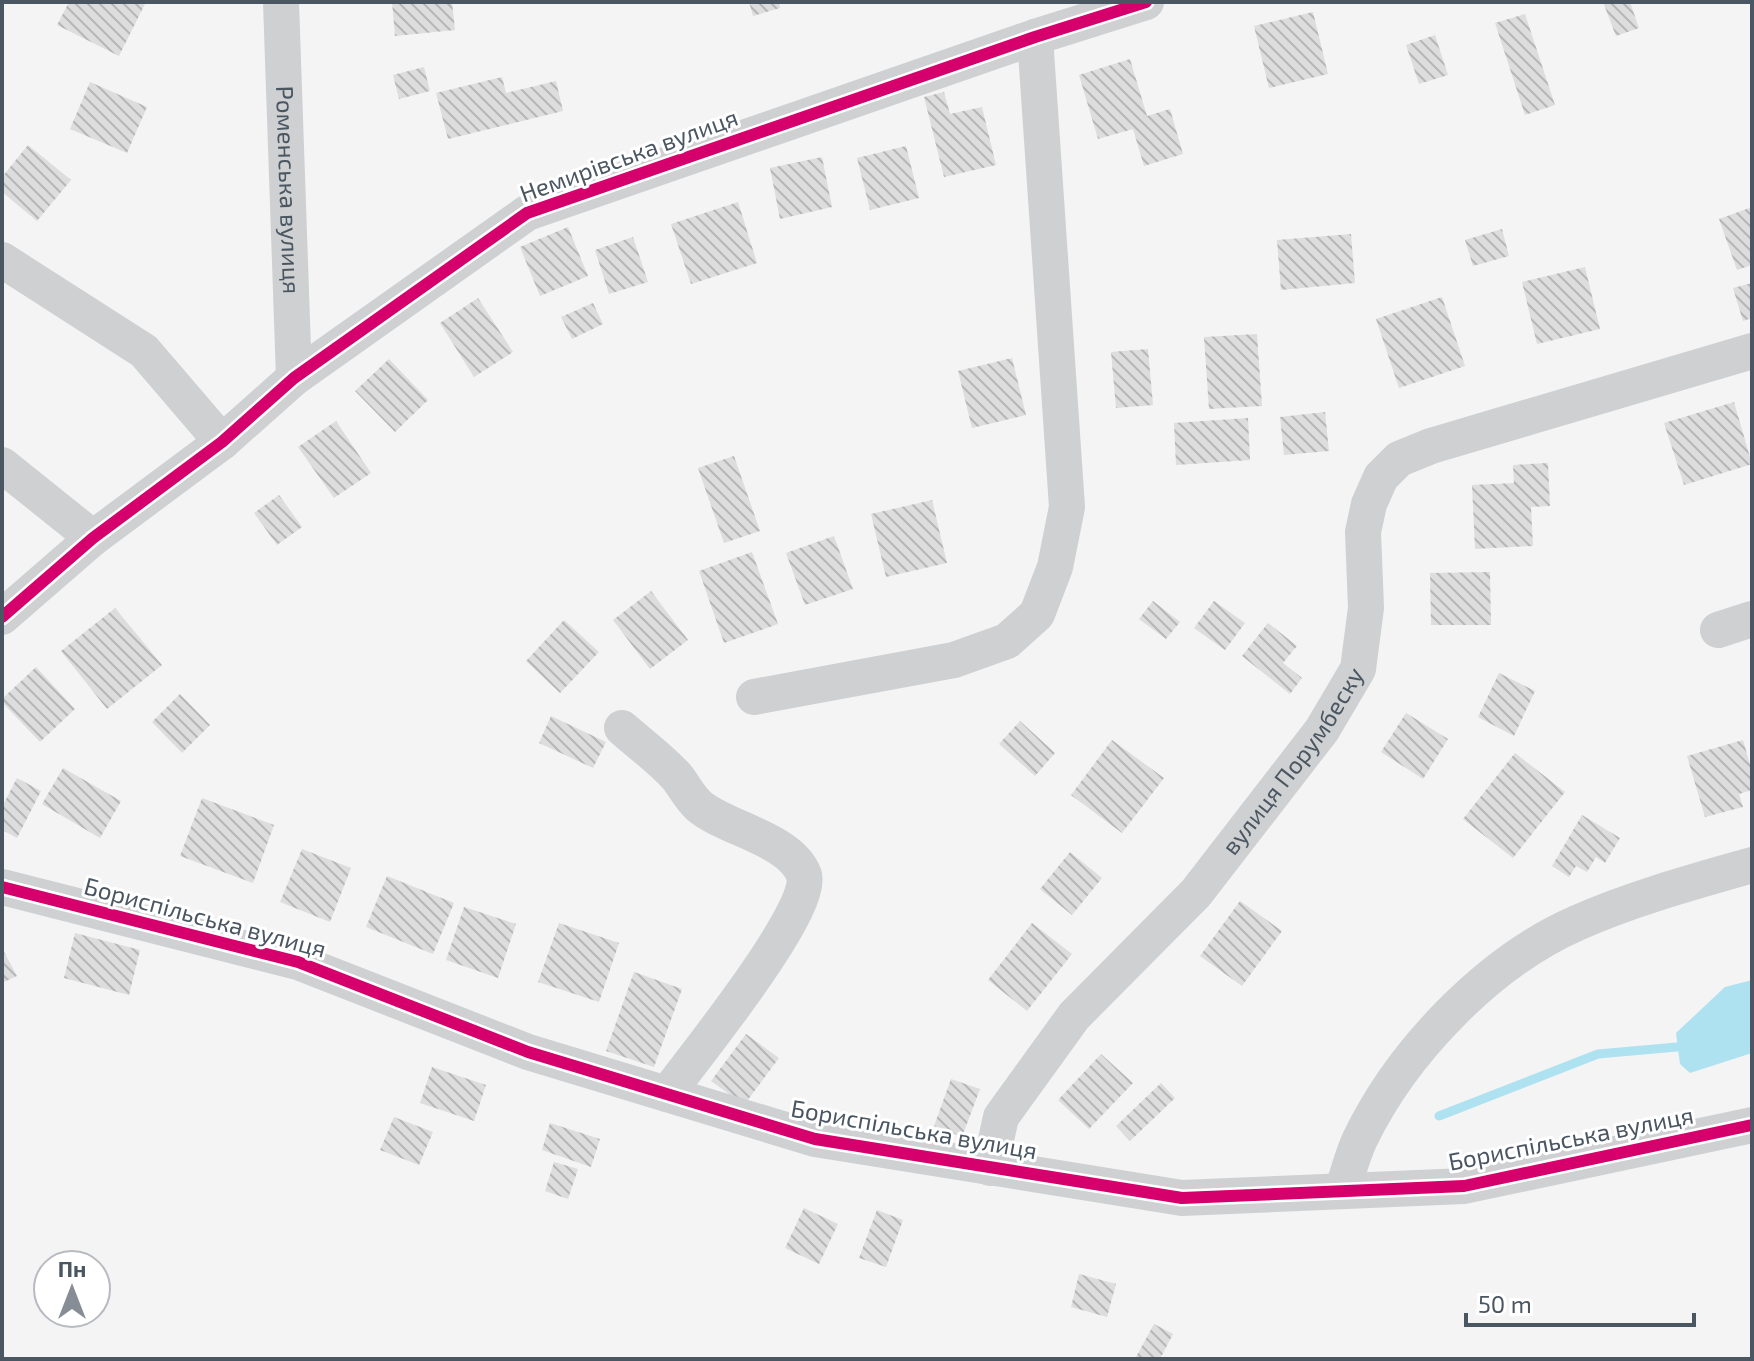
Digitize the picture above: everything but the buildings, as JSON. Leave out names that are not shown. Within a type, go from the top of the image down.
[{"type":"street","name":"Роменська вулиця","points":[[281,2],[294,378]]},
{"type":"street","name":"Немирівська вулиця","points":[[2,617],[93,538],[222,442],[294,378],[527,213],[1035,37],[1146,2]]},
{"type":"street","points":[[754,697],[954,660],[1007,641],[1037,614],[1055,567],[1067,507],[1035,37]]},
{"type":"street","points":[[2,260],[144,351],[222,442]]},
{"type":"street","name":"вулиця Порумбеску","points":[[990,1168],[1001,1117],[1074,1016],[1196,893],[1322,730],[1358,669],[1366,608],[1363,532],[1369,504],[1381,477],[1399,459],[1431,446],[1752,351]]},
{"type":"street","points":[[2,465],[93,538]]},
{"type":"street","points":[[1718,630],[1752,619]]},
{"type":"street","points":[[622,728],[675,775],[699,806],[740,830],[771,843],[791,858],[803,874],[805,889],[794,917],[763,964],[667,1094]]},
{"type":"street","points":[[1342,1191],[1359,1141],[1390,1087],[1425,1042],[1482,985],[1526,952],[1577,923],[1752,865]]},
{"type":"street","name":"Бориспільська вулиця","points":[[2,887],[298,962],[528,1052],[815,1139],[1182,1198],[1464,1186],[1752,1125]]},
{"type":"water","points":[[1752,980],[1752,1053],[1690,1073],[1680,1064],[1676,1033],[1725,987]]},
{"type":"waterway","points":[[1439,1116],[1598,1054],[1688,1046]]},
{"type":"cycle path","points":[[2,617],[93,538],[222,442],[294,378],[527,213],[1035,37],[1146,2]]},
{"type":"cycle path","points":[[2,887],[298,962],[528,1052],[815,1139],[1182,1198],[1464,1186],[1752,1125]]}]
